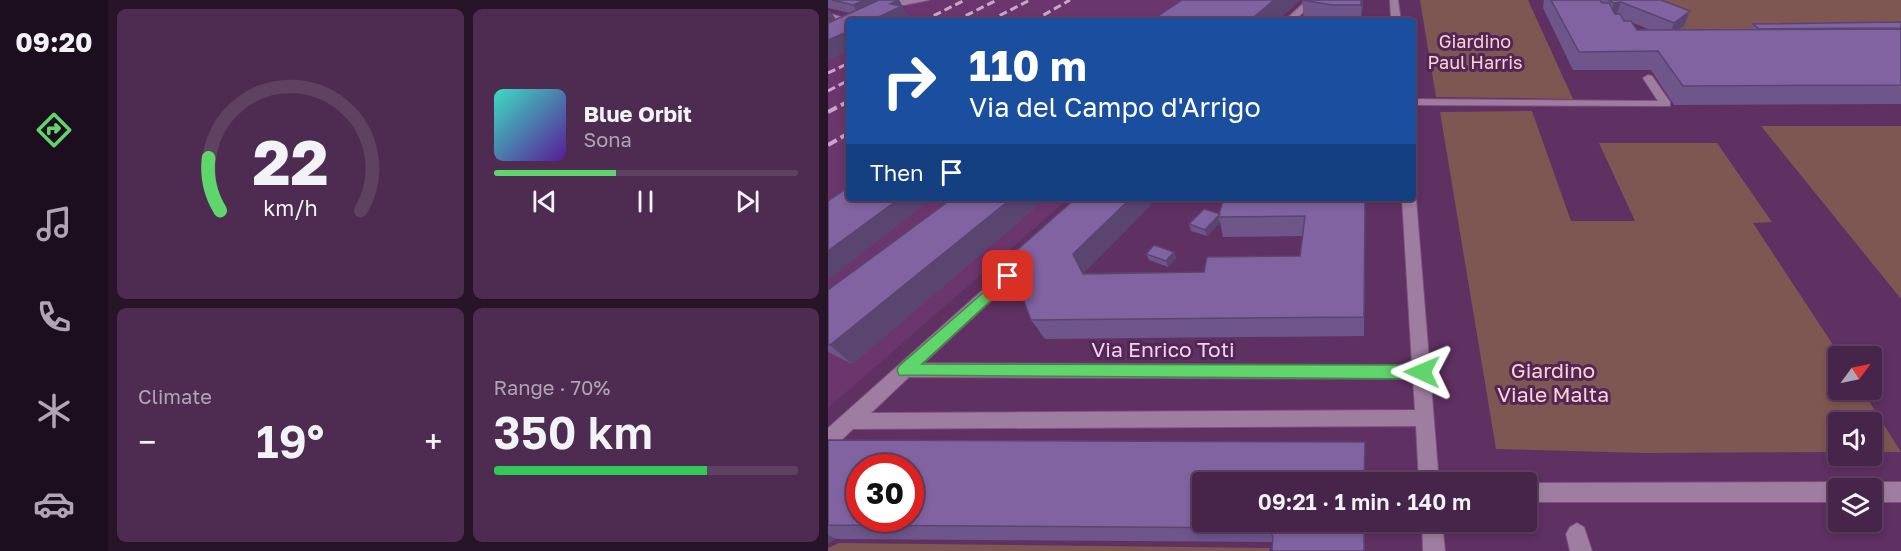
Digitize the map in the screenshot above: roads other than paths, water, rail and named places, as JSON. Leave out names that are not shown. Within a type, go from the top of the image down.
[{"type":"street","points":[[868,18],[903,2],[925,0]]},
{"type":"street","points":[[1292,18],[1312,0]]},
{"type":"street","points":[[1394,0],[1396,18]]},
{"type":"street","points":[[828,16],[846,21]]},
{"type":"street","points":[[838,32],[846,28]]},
{"type":"street","points":[[1416,102],[1665,104],[1648,78]]},
{"type":"street","points":[[1409,201],[1428,472]]},
{"type":"street","points":[[828,440],[1043,245]]},
{"type":"street","name":"Via Enrico Toti","points":[[905,370],[1422,372]]},
{"type":"street","points":[[848,421],[1424,418]]},
{"type":"street","points":[[1537,492],[1828,492]]},
{"type":"street","points":[[1882,492],[1901,492]]},
{"type":"street","points":[[1433,532],[1434,551]]},
{"type":"railway","points":[[929,18],[965,0]]},
{"type":"railway","points":[[961,18],[997,0]]},
{"type":"railway","points":[[995,18],[1030,0]]},
{"type":"railway","points":[[1038,18],[1070,0]]},
{"type":"railway","points":[[828,73],[846,64]]},
{"type":"railway","points":[[828,91],[846,82]]},
{"type":"railway","points":[[828,112],[846,103]]},
{"type":"railway","points":[[828,145],[846,135]]},
{"type":"park label","name":"Giardino Paul Harris","points":[[1475,51]]},
{"type":"park label","name":"Giardino Viale Malta","points":[[1553,382]]}]
